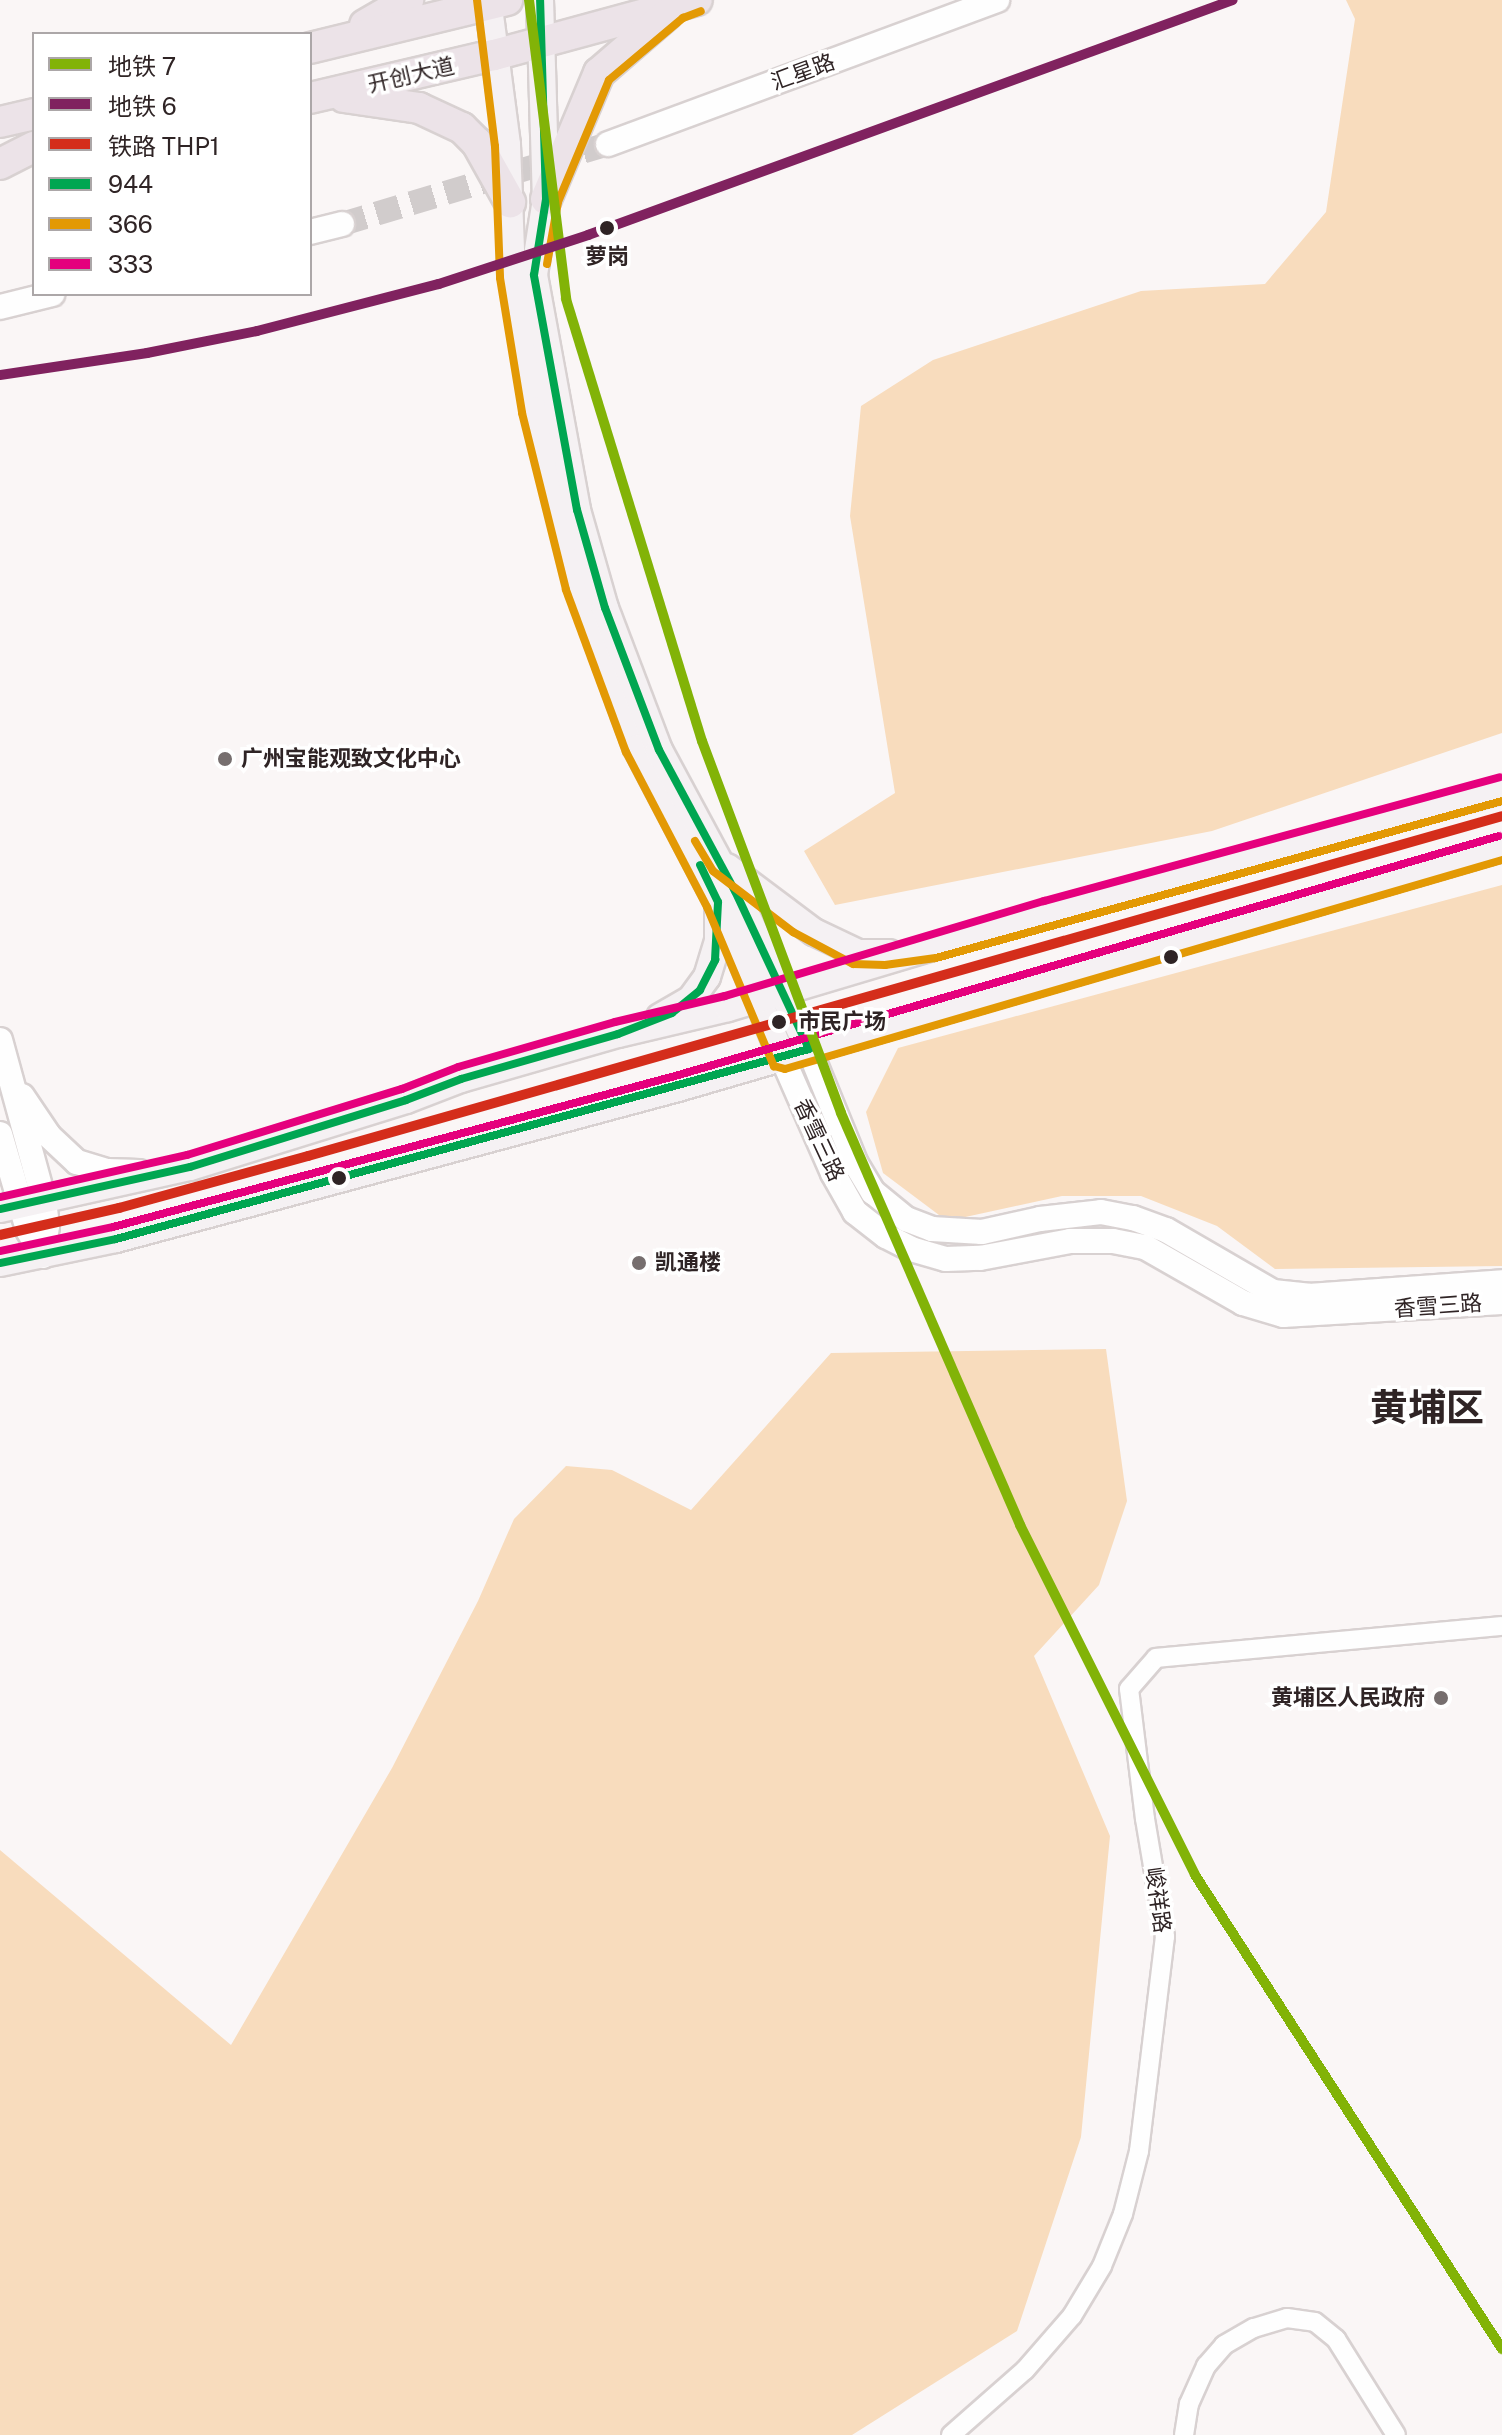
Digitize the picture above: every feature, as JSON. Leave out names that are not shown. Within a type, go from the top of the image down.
[{"type":"main road","points":[[321,45],[408,0]]},
{"type":"main road","name":"香雪三路","points":[[540,0],[546,199],[534,275],[556,410],[577,510],[605,608],[654,737],[721,862],[771,995],[782,1057]]},
{"type":"main road","points":[[321,45],[494,2]]},
{"type":"main road","name":"香雪三路","points":[[494,2],[494,55],[507,145],[512,276],[534,410],[578,587],[637,748],[771,995],[809,1049]]},
{"type":"main road","points":[[546,199],[599,73],[687,3]]},
{"type":"main road","name":"开创大道","points":[[318,96],[494,55],[687,3]]},
{"type":"main road","points":[[318,96],[419,108],[462,128],[477,143],[510,202]]},
{"type":"main road","points":[[0,122],[32,114]]},
{"type":"main road","points":[[0,164],[32,148]]},
{"type":"main road","points":[[0,174],[32,166]]},
{"type":"main road","points":[[21,1205],[190,1167],[406,1100],[461,1079],[1502,789]]},
{"type":"main road","points":[[0,1263],[43,1256],[340,1179],[782,1057],[1502,848]]},
{"type":"main road","points":[[721,862],[799,922],[858,953],[885,953],[933,946]]},
{"type":"main road","points":[[618,1034],[672,1013],[700,990],[715,960],[718,902]]},
{"type":"street","name":"汇星路","points":[[608,144],[997,0]]},
{"type":"street","points":[[312,232],[342,224]]},
{"type":"street","points":[[0,307],[44,296]]},
{"type":"street","points":[[0,1040],[13,1083],[21,1205]]},
{"type":"street","name":"香雪三路","points":[[809,1049],[856,1164],[873,1192],[906,1219],[932,1229],[982,1232],[1040,1219],[1101,1212],[1133,1218],[1166,1230],[1273,1292],[1309,1296],[1502,1282]]},
{"type":"street","name":"香雪三路","points":[[782,1057],[833,1173],[855,1212],[886,1236],[911,1249],[946,1259],[980,1258],[1070,1241],[1113,1241],[1145,1247],[1243,1303],[1283,1315],[1502,1302]]},
{"type":"street","points":[[13,1083],[49,1136],[77,1162],[107,1171],[129,1173],[190,1167]]},
{"type":"street","points":[[0,1134],[21,1205],[47,1226],[43,1256]]},
{"type":"street","name":"峻祥路","points":[[951,2435],[1025,2370],[1072,2316],[1102,2266],[1123,2214],[1136,2163],[1165,1937],[1138,1772],[1129,1689],[1156,1658],[1502,1626]]},
{"type":"street","points":[[1184,2435],[1189,2404],[1206,2366],[1224,2345],[1287,2318],[1315,2322],[1336,2339],[1396,2435]]},
{"type":"shaded area","points":[[1346,0],[1502,0],[1502,733],[1212,831],[835,905],[804,851],[895,793],[850,516],[861,406],[933,360],[1141,291],[1265,284],[1326,212],[1355,19]]},
{"type":"shaded area","name":"市民广场","points":[[1502,885],[1502,1266],[1275,1269],[1217,1226],[1141,1196],[1062,1196],[947,1221],[883,1173],[866,1112],[898,1048]]},
{"type":"shaded area","points":[[1106,1349],[1127,1501],[1099,1585],[1034,1656],[1110,1836],[1081,2137],[1017,2331],[852,2435],[0,2435],[0,1850],[231,2045],[392,1768],[478,1601],[514,1519],[566,1466],[612,1470],[691,1510],[831,1353]]},
{"type":"tunnel","points":[[342,224],[608,144]]},
{"type":"metro line","name":"7","points":[[529,0],[566,299],[702,741],[841,1113],[1020,1525],[1195,1875],[1502,2349]]},
{"type":"metro line","name":"6","points":[[0,375],[147,353],[257,331],[439,284],[588,235],[1233,0]]},
{"type":"rail line","name":"THP1","points":[[0,1235],[119,1208],[308,1156],[1502,816]]},
{"type":"transit line","name":"366","points":[[477,0],[495,146],[500,278],[522,413],[566,590],[626,752],[707,907],[774,1066],[785,1069],[1502,860]]},
{"type":"transit line","name":"944","points":[[0,1263],[116,1239],[809,1049],[735,891],[659,750],[605,608],[577,510],[534,275],[546,199],[540,0]]},
{"type":"transit line","name":"366","points":[[547,264],[558,202],[609,80],[683,18],[701,11]]},
{"type":"transit line","name":"333","points":[[0,1197],[187,1155],[402,1089],[458,1067],[615,1022],[725,996],[1044,901],[1499,777]]},
{"type":"transit line","name":"366","points":[[695,841],[713,871],[793,932],[853,964],[885,965],[936,958],[1502,801]]},
{"type":"transit line","name":"333","points":[[0,1251],[113,1227],[675,1076],[1499,836]]},
{"type":"transit line","name":"944","points":[[0,1209],[190,1167],[406,1100],[461,1079],[618,1034],[672,1013],[700,990],[715,960],[718,902],[700,865]]},
{"type":"place","name":"萝岗","points":[[607,228]]},
{"type":"place","name":"广州宝能观致文化中心","points":[[225,759]]},
{"type":"place","name":"市民广场","points":[[779,1022]]},
{"type":"place","name":"凯通楼","points":[[639,1263]]},
{"type":"place","name":"黄埔区人民政府","points":[[1441,1698]]},
{"type":"district","name":"黄埔区","points":[[1427,1408]]}]
